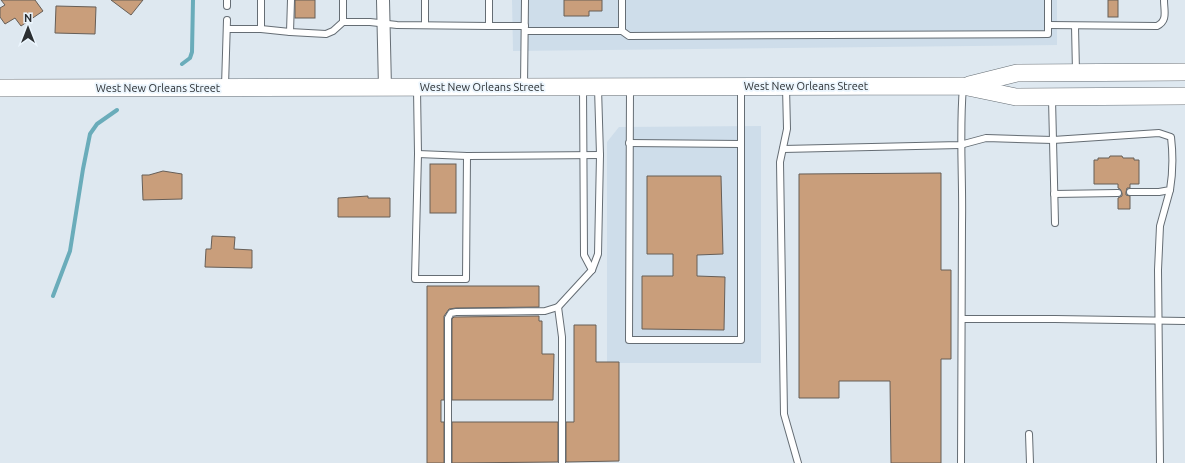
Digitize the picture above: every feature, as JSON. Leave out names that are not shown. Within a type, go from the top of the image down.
[{"type":"main road","name":"West New Orleans Street","points":[[963,86],[1017,73],[1185,72]]},
{"type":"main road","name":"West New Orleans Street","points":[[0,88],[963,86],[1016,97],[1052,98],[1185,96]]},
{"type":"street","points":[[383,0],[385,88]]},
{"type":"lane","points":[[261,0],[261,30]]},
{"type":"lane","points":[[290,32],[291,0]]},
{"type":"lane","points":[[343,0],[343,22]]},
{"type":"lane","points":[[425,0],[425,25]]},
{"type":"lane","points":[[489,0],[489,26]]},
{"type":"lane","points":[[524,87],[526,0]]},
{"type":"lane","points":[[622,0],[622,32]]},
{"type":"lane","points":[[227,29],[326,34],[333,31],[343,22],[370,22],[397,25],[489,26],[525,29],[622,32],[629,36],[1048,34],[1048,0]]},
{"type":"lane","points":[[1048,25],[1157,26],[1162,24],[1165,20],[1164,0]]},
{"type":"lane","points":[[225,88],[227,20]]},
{"type":"lane","points":[[1075,26],[1076,73]]},
{"type":"lane","points":[[591,86],[584,155],[584,255],[592,270]]},
{"type":"lane","points":[[448,463],[448,318],[451,313],[545,311],[558,307],[592,270],[598,254],[600,155],[591,86]]},
{"type":"lane","points":[[630,86],[629,340],[741,340],[741,86]]},
{"type":"lane","points":[[786,86],[787,129],[780,162],[784,414],[798,463]]},
{"type":"lane","points":[[961,463],[962,224],[960,118],[963,86]]},
{"type":"lane","points":[[417,88],[418,154],[415,279],[466,279],[467,156]]},
{"type":"lane","points":[[1052,98],[1055,223]]},
{"type":"lane","points":[[783,149],[960,145],[986,138],[1053,140],[1160,133],[1171,137],[1172,174],[1170,190],[1160,226],[1158,270],[1160,463]]},
{"type":"lane","points":[[629,143],[741,144]]},
{"type":"lane","points":[[418,154],[467,156],[600,155]]},
{"type":"lane","points":[[1130,192],[1159,192],[1170,190]]},
{"type":"lane","points":[[1054,194],[1118,193]]},
{"type":"lane","points":[[558,307],[562,337],[562,463]]},
{"type":"lane","points":[[962,319],[1185,321]]},
{"type":"lane","points":[[1029,434],[1030,463]]},
{"type":"shaded area","points":[[512,0],[1057,0],[1057,45],[513,51]]},
{"type":"shaded area","points":[[761,126],[761,363],[607,363],[607,142],[619,127]]},
{"type":"building","points":[[1,0],[35,0],[43,11],[21,26],[15,18],[5,24],[0,17],[0,8],[5,5]]},
{"type":"building","points":[[111,0],[143,0],[131,15]]},
{"type":"building","points":[[295,0],[315,0],[315,18],[295,18]]},
{"type":"building","points":[[564,0],[602,0],[602,11],[589,11],[589,16],[564,16]]},
{"type":"building","points":[[1108,0],[1118,0],[1118,17],[1108,17]]},
{"type":"building","points":[[56,6],[96,7],[95,34],[55,33]]},
{"type":"building","points":[[1110,156],[1122,156],[1123,158],[1134,158],[1134,160],[1139,160],[1139,184],[1130,184],[1130,188],[1127,188],[1126,192],[1126,195],[1130,196],[1130,209],[1118,209],[1118,198],[1122,196],[1122,193],[1118,188],[1118,184],[1094,184],[1094,160],[1098,160],[1098,158],[1109,158]]},
{"type":"building","points":[[430,164],[456,164],[456,213],[430,213]]},
{"type":"building","points":[[163,171],[182,174],[182,199],[143,200],[142,175],[149,175]]},
{"type":"building","points":[[941,173],[941,270],[951,270],[951,359],[941,359],[941,463],[891,463],[890,381],[839,381],[839,398],[799,398],[799,174]]},
{"type":"building","points":[[647,176],[721,176],[723,254],[697,255],[697,276],[725,277],[724,330],[642,329],[642,276],[673,276],[673,254],[647,254]]},
{"type":"building","points":[[368,196],[368,198],[390,198],[390,217],[338,217],[338,198]]},
{"type":"building","points":[[212,236],[235,237],[234,249],[252,250],[252,268],[205,267],[206,249],[211,249]]},
{"type":"building","points":[[427,286],[539,286],[539,307],[456,308],[449,309],[444,316],[444,400],[441,400],[441,422],[444,422],[444,463],[427,463]]},
{"type":"building","points":[[539,316],[539,321],[542,321],[542,354],[554,354],[553,400],[452,400],[452,319],[454,317]]},
{"type":"building","points":[[574,325],[596,325],[596,362],[619,362],[619,461],[566,462],[566,422],[574,422]]},
{"type":"building","points":[[452,422],[558,422],[558,462],[452,463]]},
{"type":"waterway","points":[[182,64],[190,58],[192,52],[193,0]]},
{"type":"waterway","points":[[53,296],[70,251],[90,134],[97,124],[117,110]]}]
